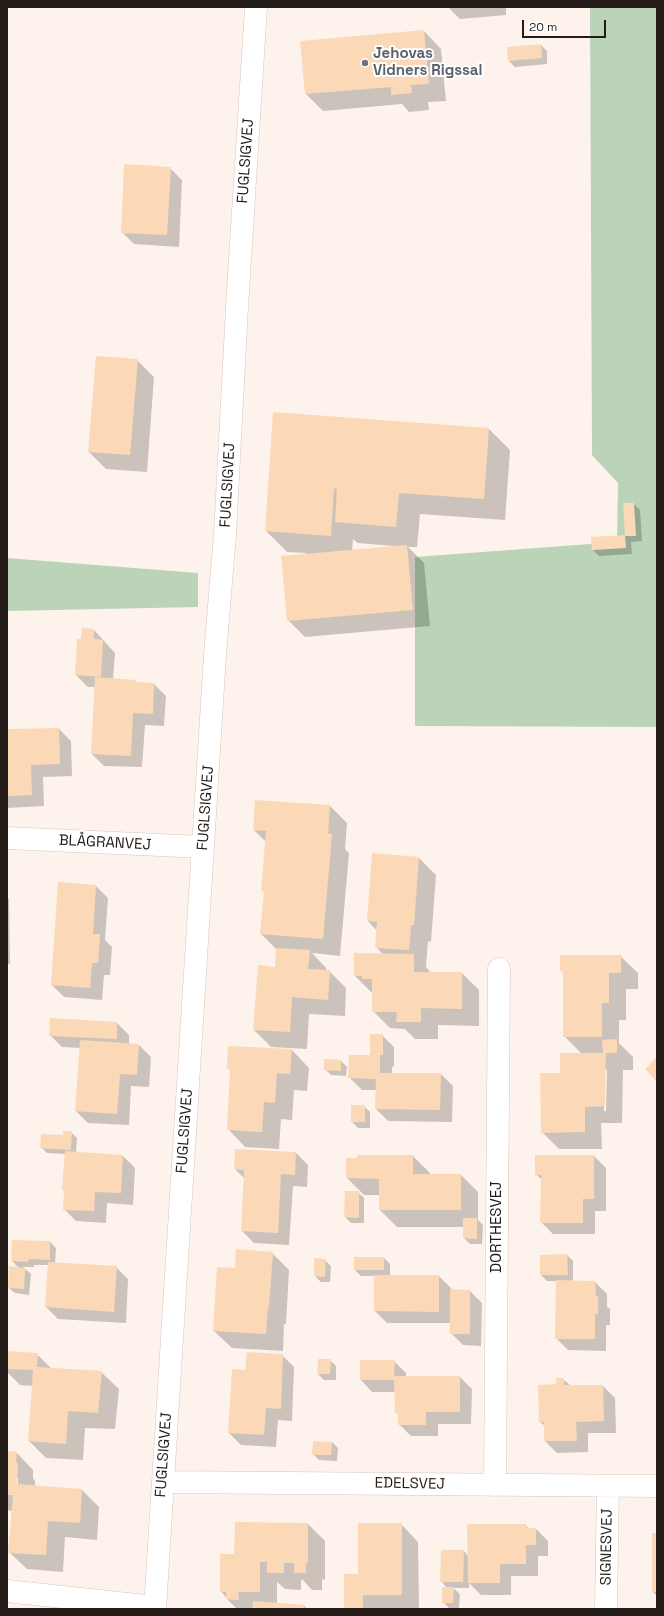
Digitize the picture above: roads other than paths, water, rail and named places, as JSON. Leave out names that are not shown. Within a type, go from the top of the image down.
[{"type":"street","name":"FUGLSIGVEJ","points":[[155,1608],[215,656],[226,526],[237,307],[256,7]]},
{"type":"street","name":"BLÅGRANVEJ","points":[[7,838],[203,848]]},
{"type":"street","name":"DORTHESVEJ","points":[[495,1485],[499,969]]},
{"type":"street","name":"EDELSVEJ","points":[[163,1482],[657,1486]]},
{"type":"street","name":"SIGNESVEJ","points":[[606,1609],[608,1486]]},
{"type":"street","points":[[7,1591],[155,1608]]},
{"type":"place","name":"Jehovas Vidners Rigssal","points":[[365,63]]}]
